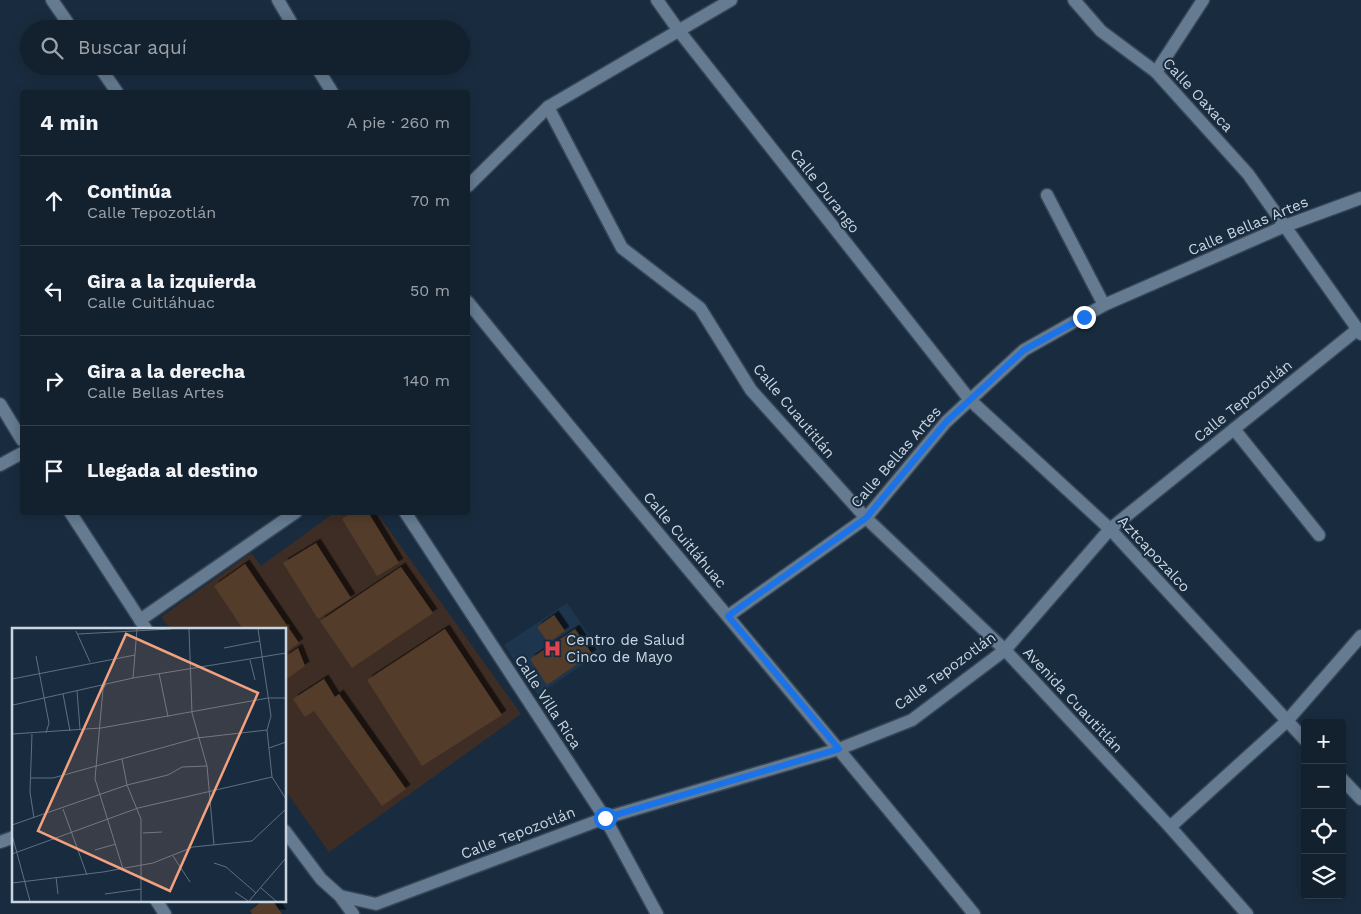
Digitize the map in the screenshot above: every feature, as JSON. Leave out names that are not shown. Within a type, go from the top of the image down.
[{"type":"street","points":[[52,0],[66,20]]},
{"type":"street","points":[[278,0],[290,20]]},
{"type":"street","name":"Calle Durango","points":[[657,0],[679,31],[970,400]]},
{"type":"street","points":[[470,184],[548,106],[730,0]]},
{"type":"street","name":"Calle Oaxaca","points":[[1074,0],[1101,30],[1156,72],[1248,174],[1359,332]]},
{"type":"street","points":[[1156,72],[1203,0]]},
{"type":"street","points":[[105,75],[116,90]]},
{"type":"street","points":[[322,75],[331,90]]},
{"type":"street","name":"Calle Cuautitlán","points":[[548,106],[622,248],[700,308],[751,390],[866,518]]},
{"type":"street","points":[[1046,194],[1104,305]]},
{"type":"street","name":"Calle Bellas Artes","points":[[728,616],[866,518],[946,422],[1024,350],[1104,305],[1285,226],[1361,198]]},
{"type":"street","name":"Calle Cuitláhuac","points":[[470,304],[552,407],[839,749],[974,914]]},
{"type":"street","name":"Calle Tepozotlán","points":[[340,896],[376,904],[605,818],[839,749],[912,720],[1004,650],[1110,529],[1359,332]]},
{"type":"street","name":"Aztcapozalco","points":[[970,400],[1110,529],[1301,736]]},
{"type":"street","points":[[0,404],[20,437]]},
{"type":"street","points":[[1234,429],[1319,535]]},
{"type":"street","points":[[0,465],[20,454]]},
{"type":"street","points":[[72,515],[143,625],[292,515]]},
{"type":"street","name":"Calle Villa Rica","points":[[407,515],[605,818],[657,914]]},
{"type":"street","name":"Avenida Cuautitlán","points":[[866,518],[1004,650],[1170,827],[1247,914]]},
{"type":"street","points":[[1170,827],[1287,721],[1361,636]]},
{"type":"street","points":[[1346,783],[1361,799]]},
{"type":"street","points":[[286,832],[321,879],[340,896],[353,914]]},
{"type":"street","points":[[0,842],[12,838]]},
{"type":"street","points":[[157,902],[165,914]]},
{"type":"shaded area","points":[[331,515],[378,515],[521,714],[329,852],[286,791],[286,628],[169,628],[161,617],[251,553],[261,566]]},
{"type":"shaded area","name":"Centro de Salud Cinco de Mayo","points":[[567,603],[601,652],[538,695],[504,645]]},
{"type":"building","points":[[348,515],[370,515],[399,563],[377,576],[342,519]]},
{"type":"building","points":[[316,543],[351,598],[318,619],[283,563]]},
{"type":"building","points":[[245,564],[299,643],[286,652],[286,628],[242,628],[214,586]]},
{"type":"building","points":[[401,567],[433,613],[352,668],[320,621]]},
{"type":"building","points":[[554,615],[565,631],[548,643],[537,627]]},
{"type":"building","points":[[445,629],[502,715],[422,766],[367,680]]},
{"type":"building","points":[[575,629],[592,654],[547,685],[530,659]]},
{"type":"building","points":[[298,648],[305,666],[286,679],[286,656]]},
{"type":"building","points":[[324,679],[335,697],[339,694],[406,789],[382,806],[314,711],[305,717],[293,699]]},
{"type":"building","points":[[261,902],[273,902],[282,914],[252,914],[250,911]]},
{"type":"place","name":"Centro de Salud Cinco de Mayo","points":[[552,649]]},
{"type":"route","points":[[605,818],[839,749],[728,616],[866,518],[946,422],[1024,350],[1084,317]]}]
